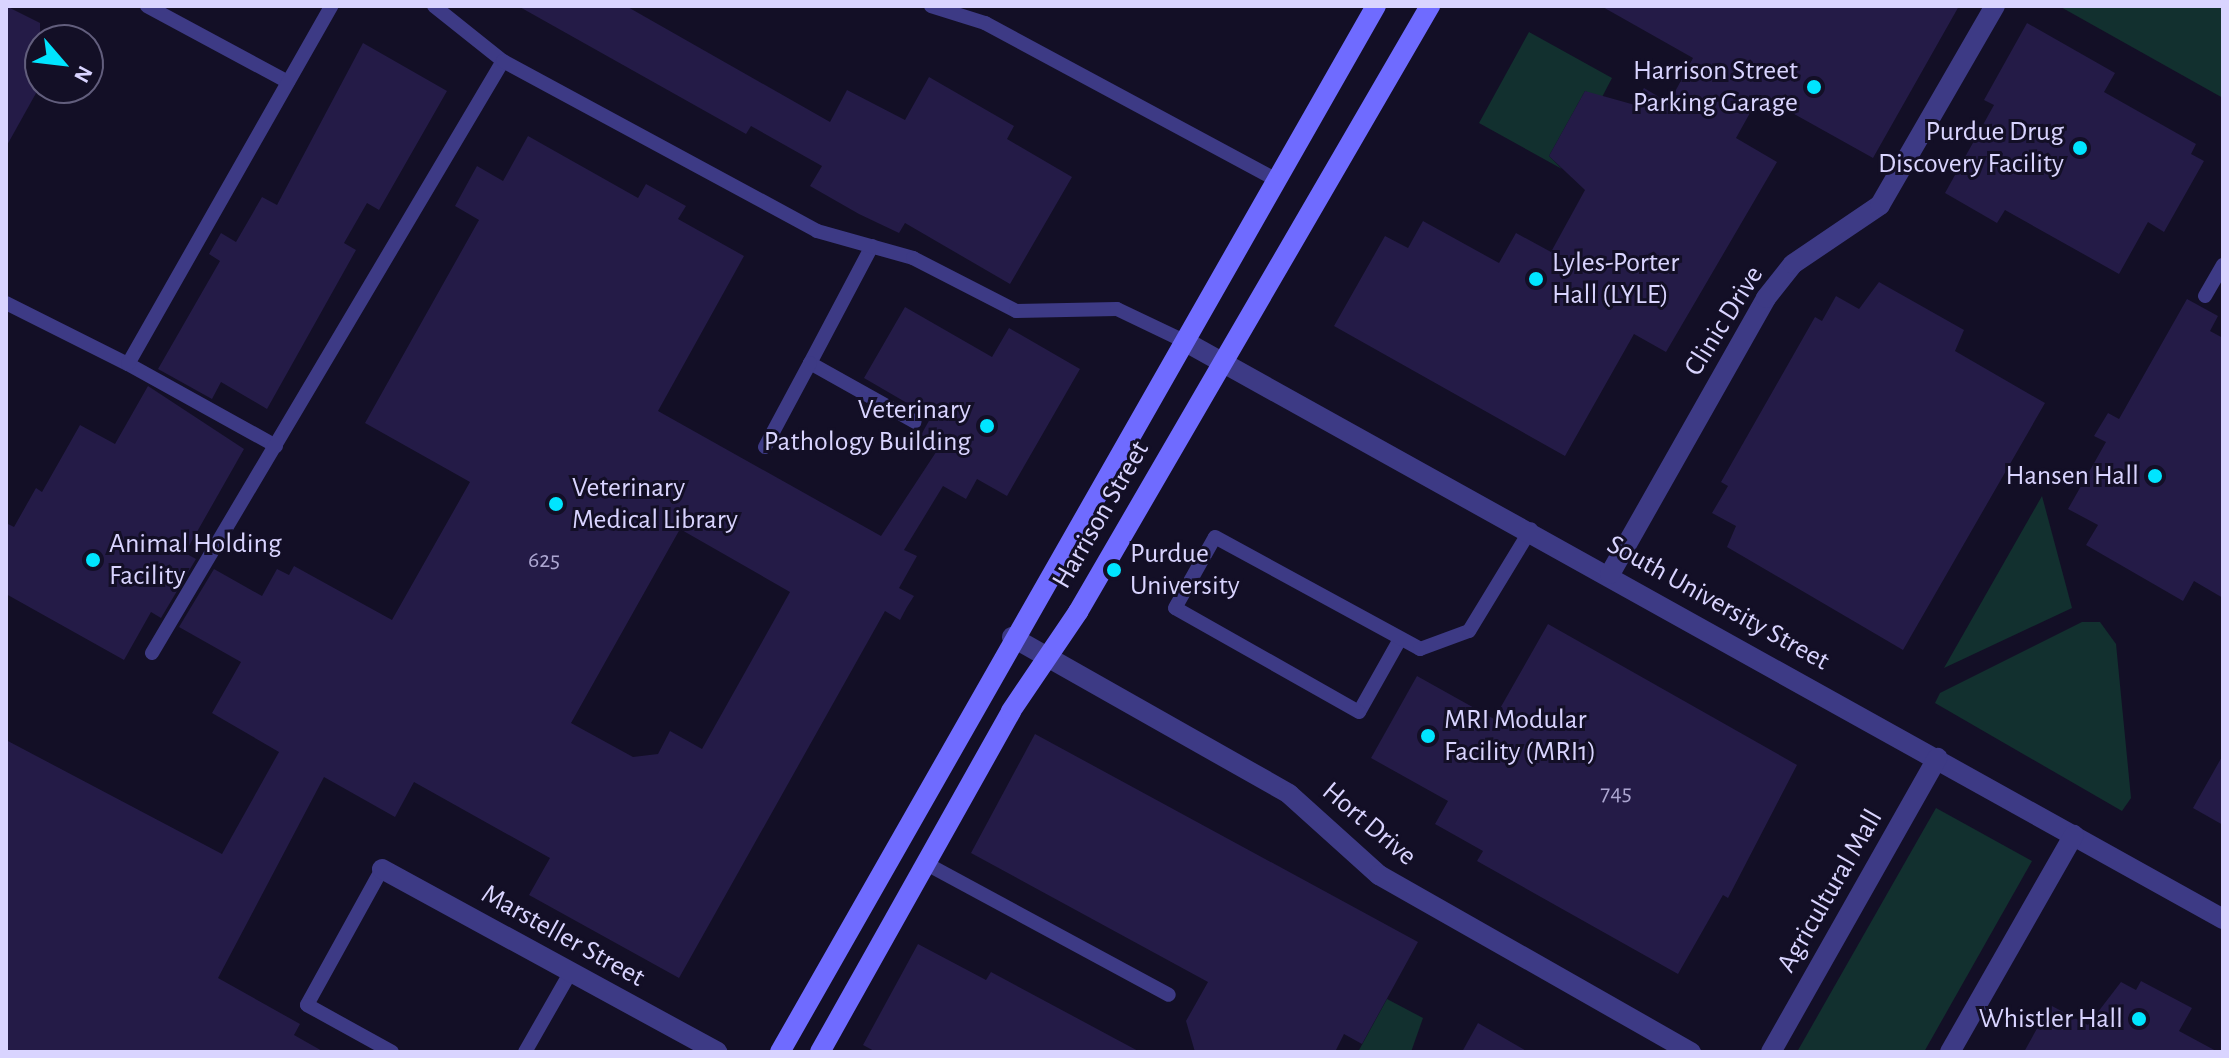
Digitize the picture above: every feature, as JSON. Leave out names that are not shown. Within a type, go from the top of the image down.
[{"type":"main road","name":"Harrison Street","points":[[780,1052],[1012,637],[1376,6]]},
{"type":"main road","name":"Harrison Street","points":[[820,1052],[925,863],[1430,6]]},
{"type":"street","name":"Clinic Drive","points":[[1610,574],[1766,298],[1793,264],[1880,205],[1995,6]]},
{"type":"street","name":"South University Street","points":[[1184,341],[1223,359],[1531,529],[2223,919]]},
{"type":"street","name":"Hort Drive","points":[[1012,637],[1289,794],[1379,875],[1691,1052]]},
{"type":"street","name":"Agricultural Mall","points":[[1771,1052],[1937,758]]},
{"type":"street","points":[[1950,1052],[2074,835]]},
{"type":"street","name":"Marsteller Street","points":[[382,869],[717,1052]]},
{"type":"lane","points":[[147,6],[288,82]]},
{"type":"lane","points":[[128,364],[331,6]]},
{"type":"lane","points":[[434,6],[503,61],[817,231],[913,258],[1016,311],[1117,309],[1184,341]]},
{"type":"lane","points":[[931,6],[985,23],[1277,180]]},
{"type":"lane","points":[[152,653],[503,61]]},
{"type":"lane","points":[[765,447],[872,246]]},
{"type":"lane","points":[[2205,296],[2223,265]]},
{"type":"lane","points":[[6,303],[128,364],[276,446]]},
{"type":"lane","points":[[810,363],[915,422]]},
{"type":"lane","points":[[1399,641],[1359,712],[1175,608],[1215,537],[1399,641],[1420,649],[1469,631],[1531,529]]},
{"type":"lane","points":[[925,863],[1169,995]]},
{"type":"lane","points":[[382,869],[307,1005],[392,1052]]},
{"type":"lane","points":[[529,1045],[570,973]]},
{"type":"green space","points":[[2059,6],[2223,6],[2223,98]]},
{"type":"green space","points":[[1529,32],[1612,78],[1601,99],[1585,91],[1549,156],[1562,169],[1479,123]]},
{"type":"green space","points":[[2042,496],[2072,608],[1944,668]]},
{"type":"green space","points":[[2082,622],[2100,622],[2116,644],[2131,798],[2122,811],[1935,703],[1940,693]]},
{"type":"green space","points":[[1936,808],[2032,861],[1924,1052],[1797,1052]]},
{"type":"green space","points":[[1387,999],[1423,1018],[1411,1052],[1358,1052]]},
{"type":"building","points":[[6,6],[40,24],[24,24],[24,104],[30,104],[6,147]]},
{"type":"building","points":[[518,6],[626,6],[830,122],[847,90],[905,120],[929,77],[1014,126],[1007,139],[1072,177],[1010,284],[905,223],[899,233],[859,214],[810,186],[822,166],[751,126],[746,134]]},
{"type":"building","name":"Lyles-Porter Hall (LYLE)","points":[[1601,6],[1959,6],[1873,158],[1760,95],[1736,138],[1777,162],[1666,352],[1634,334],[1565,456],[1334,326],[1385,236],[1408,248],[1423,221],[1499,263],[1516,233],[1551,252],[1585,190],[1549,156],[1585,91],[1635,105],[1644,88],[1669,103],[1693,58]]},
{"type":"building","name":"Purdue Drug Discovery Facility","points":[[2027,23],[2115,73],[2104,92],[2196,144],[2191,154],[2204,161],[2164,232],[2148,222],[2119,274],[2005,210],[1997,223],[1945,193],[1994,105],[1984,100]]},
{"type":"building","points":[[363,43],[447,91],[379,210],[367,203],[344,243],[356,250],[267,409],[221,382],[212,399],[158,369],[220,261],[209,254],[221,233],[236,242],[262,197],[277,205]]},
{"type":"building","points":[[528,136],[638,198],[646,184],[686,206],[678,219],[744,256],[658,411],[881,536],[940,446],[921,435],[931,417],[864,378],[905,307],[992,357],[1009,328],[1080,369],[1007,496],[977,479],[966,499],[943,486],[904,550],[917,556],[899,588],[914,596],[900,620],[885,611],[679,978],[529,895],[550,858],[414,782],[395,817],[324,777],[218,978],[300,1024],[294,1035],[324,1052],[6,1052],[6,740],[222,854],[279,752],[212,713],[241,662],[179,627],[214,569],[262,596],[277,569],[289,575],[294,566],[392,620],[470,482],[365,423],[479,220],[455,206],[477,166],[503,181]],"holes":[[[680,529],[790,592],[702,749],[670,731],[658,754],[633,757],[571,723]]]},
{"type":"building","points":[[1879,282],[1964,330],[1955,351],[2045,403],[1903,650],[1727,547],[1736,526],[1712,513],[1728,486],[1721,482],[1815,317],[1822,321],[1836,296],[1859,309]]},
{"type":"building","name":"Hansen Hall","points":[[2187,299],[2218,316],[2210,331],[2223,338],[2223,598],[2194,581],[2183,601],[2086,545],[2098,525],[2068,509],[2106,442],[2094,436],[2108,413],[2119,419]]},
{"type":"building","name":"Animal Holding Facility","points":[[148,386],[244,449],[185,553],[196,559],[161,618],[151,612],[124,660],[6,594],[6,523],[14,527],[36,488],[42,492],[80,425],[115,444]]},
{"type":"building","points":[[1548,624],[1797,765],[1728,898],[1723,895],[1678,974],[1477,861],[1483,851],[1435,824],[1448,801],[1371,758],[1417,676],[1494,719]]},
{"type":"building","points":[[1035,734],[1418,942],[1362,1044],[1344,1034],[1335,1052],[1195,1052],[1186,1021],[1208,982],[971,853]]},
{"type":"building","points":[[2223,755],[2223,825],[2193,808]]},
{"type":"building","points":[[918,944],[986,980],[991,972],[1140,1052],[876,1052],[863,1045]]},
{"type":"building","name":"Whistler Hall","points":[[2141,981],[2192,1008],[2179,1031],[2218,1052],[2024,1052],[2050,1005],[2088,1025],[2121,982],[2136,990]]},
{"type":"building","points":[[1478,1023],[1528,1052],[1462,1052]]},
{"type":"place","name":"Harrison Street Parking Garage","points":[[1814,87]]},
{"type":"place","name":"Purdue Drug Discovery Facility","points":[[2080,148]]},
{"type":"place","name":"Lyles-Porter Hall (LYLE)","points":[[1536,279]]},
{"type":"place","name":"Veterinary Pathology Building","points":[[987,426]]},
{"type":"place","name":"Hansen Hall","points":[[2155,476]]},
{"type":"place","name":"Veterinary Medical Library","points":[[556,504]]},
{"type":"place","name":"Animal Holding Facility","points":[[93,560]]},
{"type":"place","name":"Purdue University","points":[[1114,570]]},
{"type":"place","name":"MRI Modular Facility (MRI1)","points":[[1428,736]]},
{"type":"place","name":"Whistler Hall","points":[[2139,1019]]}]
